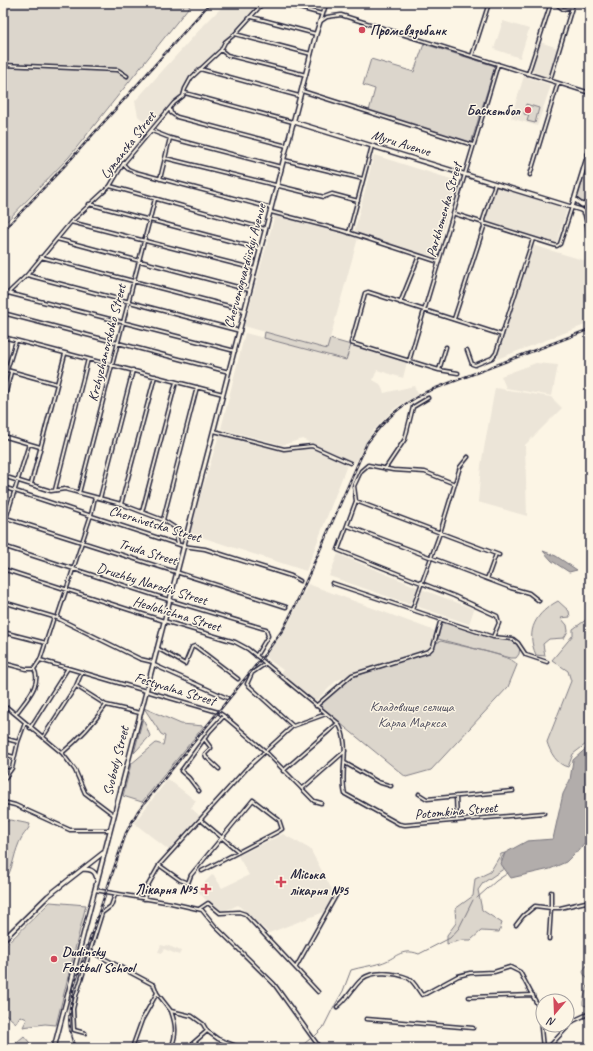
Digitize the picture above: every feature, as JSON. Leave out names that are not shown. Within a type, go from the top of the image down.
[{"type":"main road","name":"Chervonogvardiiskyi Avenue","points":[[183,546],[278,186],[316,34],[326,3]]},
{"type":"main road","name":"Myru Avenue","points":[[294,122],[572,207],[585,213]]},
{"type":"main road","points":[[572,207],[590,148]]},
{"type":"main road","points":[[590,198],[585,213],[590,236]]},
{"type":"main road","points":[[574,199],[582,205],[588,204]]},
{"type":"main road","name":"Svobody Street","points":[[104,851],[183,546]]},
{"type":"main road","points":[[3,940],[48,896],[104,851]]},
{"type":"main road","points":[[54,1048],[104,851]]},
{"type":"main road","points":[[83,869],[89,869],[95,872],[97,881]]},
{"type":"street","name":"Lymanska Street","points":[[3,298],[27,275],[71,222],[110,186],[123,164],[174,103],[185,93],[187,84],[200,69],[221,50],[225,42],[235,34],[263,3]]},
{"type":"street","points":[[280,3],[322,14]]},
{"type":"street","points":[[472,56],[489,3]]},
{"type":"street","points":[[528,74],[551,3]]},
{"type":"street","points":[[555,3],[563,9],[574,4]]},
{"type":"street","points":[[579,3],[590,7]]},
{"type":"street","points":[[550,80],[574,4]]},
{"type":"street","points":[[321,21],[327,17],[341,15],[590,93]]},
{"type":"street","points":[[252,16],[316,34]]},
{"type":"street","points":[[235,34],[311,54]]},
{"type":"street","points":[[221,50],[227,55],[306,75]]},
{"type":"street","name":"Parkhomenka Street","points":[[410,361],[439,262],[455,214],[464,174],[498,64]]},
{"type":"street","points":[[3,65],[118,70],[128,76]]},
{"type":"street","points":[[200,69],[301,96]]},
{"type":"street","points":[[530,176],[558,83]]},
{"type":"street","points":[[302,92],[473,145]]},
{"type":"street","name":"Myru Avenue","points":[[185,93],[294,122]]},
{"type":"street","points":[[170,109],[171,113],[177,117],[288,146]]},
{"type":"street","points":[[152,131],[170,138],[282,168]]},
{"type":"street","points":[[160,179],[170,138]]},
{"type":"street","points":[[349,233],[372,146]]},
{"type":"street","points":[[165,158],[324,197],[332,194],[358,201]]},
{"type":"street","points":[[284,160],[363,179]]},
{"type":"street","points":[[123,164],[128,169],[160,179],[349,233],[439,262]]},
{"type":"street","points":[[454,320],[495,183]]},
{"type":"street","points":[[110,186],[155,200],[266,229]]},
{"type":"street","name":"Krzhyzhanovskoho Street","points":[[79,493],[155,200]]},
{"type":"street","points":[[89,204],[261,249]]},
{"type":"street","points":[[455,214],[559,246],[572,207]]},
{"type":"street","points":[[71,222],[256,269]]},
{"type":"street","points":[[57,239],[250,290]]},
{"type":"street","points":[[467,350],[474,365],[492,358],[496,353],[533,239]]},
{"type":"street","points":[[400,303],[419,256]]},
{"type":"street","points":[[41,257],[245,310]]},
{"type":"street","points":[[27,275],[240,330]]},
{"type":"street","points":[[458,373],[439,370],[351,343],[365,293],[368,292],[502,335]]},
{"type":"street","points":[[8,293],[235,350]]},
{"type":"street","points":[[3,313],[229,372]]},
{"type":"street","points":[[3,337],[223,394]]},
{"type":"street","points":[[16,341],[7,368],[12,372],[57,384]]},
{"type":"street","points":[[439,370],[446,347]]},
{"type":"street","points":[[31,484],[65,353]]},
{"type":"street","points":[[55,490],[88,359]]},
{"type":"street","points":[[100,498],[133,370]]},
{"type":"street","points":[[3,404],[12,372]]},
{"type":"street","points":[[121,504],[155,376]]},
{"type":"street","points":[[142,512],[176,381]]},
{"type":"street","points":[[164,520],[197,387]]},
{"type":"street","points":[[385,469],[405,439],[413,407],[428,398]]},
{"type":"street","points":[[214,431],[284,449],[312,446],[350,463]]},
{"type":"street","points":[[3,436],[40,447]]},
{"type":"street","points":[[3,528],[16,491],[29,444]]},
{"type":"street","points":[[412,610],[440,533],[460,467],[468,458]]},
{"type":"street","points":[[454,484],[425,472],[385,469],[368,465],[362,471],[354,486],[356,501],[339,550],[472,603],[497,616],[499,623],[493,637]]},
{"type":"street","points":[[3,476],[55,490],[61,488],[100,498],[164,520],[174,527],[178,543]]},
{"type":"street","name":"Chernivetska Street","points":[[3,487],[178,543],[183,546],[219,554],[291,576],[300,581]]},
{"type":"street","points":[[34,669],[40,660],[66,590],[95,497]]},
{"type":"street","points":[[356,501],[497,555],[487,578]]},
{"type":"street","name":"Truda Street","points":[[3,517],[286,607]]},
{"type":"street","points":[[348,526],[430,558],[529,593],[539,601]]},
{"type":"street","name":"Druzhby Narodiv Street","points":[[3,546],[73,570],[266,629],[268,636],[256,656]]},
{"type":"street","name":"Heolohichna Street","points":[[3,569],[164,621],[235,642],[248,648],[265,664],[326,714]]},
{"type":"street","points":[[332,583],[493,637],[513,640],[518,643],[526,655],[547,662]]},
{"type":"street","points":[[3,602],[55,618],[227,698]]},
{"type":"street","points":[[316,706],[352,675],[429,651],[433,646],[441,619]]},
{"type":"street","points":[[3,632],[46,643]]},
{"type":"street","points":[[157,648],[185,664],[192,647],[195,646],[238,679]]},
{"type":"street","name":"Festyvalna Street","points":[[40,660],[216,711],[265,751],[314,801],[321,803]]},
{"type":"street","points":[[3,663],[26,669],[34,669]]},
{"type":"street","points":[[265,664],[252,673],[247,684],[293,726]]},
{"type":"street","points":[[30,728],[68,668]]},
{"type":"street","points":[[16,714],[36,684],[37,677],[34,669]]},
{"type":"street","points":[[43,737],[76,686],[82,672]]},
{"type":"street","points":[[76,686],[106,705],[140,713]]},
{"type":"street","points":[[62,753],[94,724],[106,705]]},
{"type":"street","points":[[8,708],[30,728],[62,753],[75,770],[85,793],[114,815]]},
{"type":"street","points":[[144,899],[147,887],[159,865],[247,768],[265,751],[293,726],[326,714],[338,723],[283,771]]},
{"type":"street","points":[[199,791],[189,778],[181,771],[205,740],[210,731],[224,716]]},
{"type":"street","points":[[3,780],[10,772],[14,762],[18,742],[25,723]]},
{"type":"street","name":"Potomkina Street","points":[[338,723],[343,731],[345,751],[345,794],[399,824],[405,825],[544,813]]},
{"type":"street","points":[[3,738],[18,742]]},
{"type":"street","points":[[205,740],[211,748],[205,754],[206,757],[219,769]]},
{"type":"street","points":[[302,789],[345,751]]},
{"type":"street","points":[[3,754],[14,757]]},
{"type":"street","points":[[345,763],[378,782],[391,786]]},
{"type":"street","points":[[3,770],[10,772]]},
{"type":"street","points":[[419,794],[427,798],[513,790]]},
{"type":"street","points":[[456,796],[457,821]]},
{"type":"street","points":[[159,865],[180,880],[188,883],[191,876],[222,836],[253,800],[279,820],[282,829],[202,871]]},
{"type":"street","points":[[3,802],[15,805],[70,830],[110,830]]},
{"type":"street","points":[[201,820],[222,836],[239,852]]},
{"type":"street","points":[[94,890],[202,910],[215,926],[274,984],[320,1048]]},
{"type":"street","points":[[296,966],[338,892]]},
{"type":"street","points":[[549,939],[551,892]]},
{"type":"street","points":[[85,1033],[74,1030],[74,1009],[102,913],[111,906],[115,895]]},
{"type":"street","points":[[516,925],[523,916],[535,906],[560,908],[590,901]]},
{"type":"street","points":[[199,909],[208,903],[220,913],[239,912],[245,914],[296,966],[318,992]]},
{"type":"street","points":[[90,951],[154,985],[157,993],[171,1011],[176,1026],[176,1037],[171,1048]]},
{"type":"street","points":[[337,1007],[346,1000],[351,990],[366,976],[388,974],[408,978],[422,995],[458,976],[470,973],[492,972],[504,967],[518,970],[534,995],[539,1009],[543,1048]]},
{"type":"street","points":[[140,1048],[133,1045],[142,1020],[157,993]]},
{"type":"street","points":[[469,997],[534,995]]},
{"type":"street","points":[[171,1011],[192,1016],[203,1024],[207,1031],[218,1039],[238,1047]]},
{"type":"street","points":[[548,1048],[573,1021],[590,1013]]},
{"type":"street","points":[[366,1019],[473,1028]]},
{"type":"street","points":[[184,1048],[192,1044],[207,1031]]},
{"type":"shaded area","points":[[226,3],[259,3],[254,11],[185,84],[182,93],[152,129],[138,116],[135,101],[203,26]]},
{"type":"shaded area","points":[[286,3],[322,3],[319,12]]},
{"type":"shaded area","points":[[503,21],[529,29],[520,58],[494,49]]},
{"type":"shaded area","points":[[540,42],[558,48],[549,77],[531,71]]},
{"type":"shaded area","points":[[524,76],[551,85],[537,126],[511,118]]},
{"type":"shaded area","points":[[374,155],[457,181],[436,257],[427,254],[426,256],[354,233]]},
{"type":"shaded area","points":[[496,187],[567,209],[556,245],[485,221]]},
{"type":"shaded area","points":[[275,215],[358,238],[327,349],[244,326]]},
{"type":"shaded area","points":[[532,245],[590,262],[590,323],[497,359]]},
{"type":"shaded area","points":[[245,333],[346,360],[351,345],[407,362],[403,378],[377,370],[373,380],[380,384],[384,393],[414,386],[418,394],[394,409],[372,432],[355,463],[302,439],[283,445],[221,429]]},
{"type":"shaded area","points":[[536,363],[558,365],[552,396],[506,388],[501,376]]},
{"type":"shaded area","points":[[495,388],[551,397],[562,408],[525,445],[527,516],[478,502],[481,465]]},
{"type":"shaded area","points":[[219,435],[287,451],[312,448],[347,465],[306,571],[189,533]]},
{"type":"shaded area","points":[[543,551],[556,556],[577,570],[569,572],[552,561]]},
{"type":"shaded area","points":[[338,554],[417,587],[413,600],[409,604],[329,576]]},
{"type":"shaded area","points":[[308,584],[435,631],[430,648],[356,672],[336,681],[315,702],[280,674],[283,670],[265,657],[288,625]]},
{"type":"shaded area","points":[[421,589],[474,609],[469,624],[419,607],[416,602]]},
{"type":"shaded area","points":[[590,745],[590,836],[579,851],[566,862],[550,869],[511,878],[501,864],[505,853],[527,841],[553,839],[563,794],[570,780],[573,760]]},
{"type":"shaded area","points":[[168,779],[196,801],[191,808],[201,817],[170,851],[134,823]]},
{"type":"shaded area","name":"Міська лікарня №5","points":[[283,834],[310,849],[335,895],[324,912],[269,933],[238,905],[218,914],[197,890],[213,874],[222,888],[249,875],[238,856]]},
{"type":"shaded area","points":[[161,945],[166,945],[181,951],[179,955],[164,949],[162,953],[158,952]]},
{"type":"green space","points":[[3,3],[192,3],[69,157],[3,225]]},
{"type":"green space","points":[[424,44],[495,66],[471,143],[369,111],[375,89],[363,85],[371,59],[414,72]]},
{"type":"green space","points":[[526,104],[539,108],[535,123],[527,121],[529,115],[524,114]]},
{"type":"green space","points":[[590,154],[590,188],[586,202],[578,201],[577,199]]},
{"type":"green space","points":[[265,332],[327,349],[330,339],[351,345],[346,360],[264,338]]},
{"type":"green space","points":[[558,601],[569,611],[570,617],[561,618],[567,625],[568,631],[564,638],[549,639],[543,644],[545,656],[536,655],[533,646],[532,630],[538,617]]},
{"type":"green space","points":[[590,617],[590,741],[573,754],[568,767],[560,764],[554,758],[547,742],[571,681],[568,671],[552,660],[573,635],[573,629]]},
{"type":"green space","points":[[444,621],[493,638],[512,641],[520,647],[519,654],[516,658],[511,658],[438,639],[441,623]]},
{"type":"green space","name":"Кладовище селища Карла Маркса","points":[[441,641],[495,654],[513,661],[517,665],[508,687],[431,770],[406,777],[319,706],[349,678],[430,652],[436,643]]},
{"type":"green space","points":[[144,708],[181,724],[204,726],[142,802],[123,796],[131,764],[156,743],[163,745],[165,736],[161,734]]},
{"type":"green space","points":[[143,718],[150,736],[134,753]]},
{"type":"green space","points":[[10,820],[30,824],[19,843],[7,879],[3,884],[6,822]]},
{"type":"green space","points":[[505,853],[501,859],[505,868],[483,883],[478,890],[482,910],[502,923],[499,932],[481,931],[471,940],[462,940],[447,944],[447,935],[456,923],[455,909],[473,896],[475,879],[490,872],[501,854]]},
{"type":"green space","points":[[50,902],[86,905],[56,1025],[45,1024],[23,1027],[27,1019],[20,1016],[16,1023],[3,1012],[3,948]]},
{"type":"green space","points":[[589,965],[590,1007],[583,1005],[588,979],[583,972],[586,966]]},
{"type":"green space","points":[[24,1036],[34,1048],[10,1048]]},
{"type":"waterway","points":[[477,898],[496,881],[508,873]]},
{"type":"waterway","points":[[335,1005],[343,991],[351,970],[381,963],[398,954],[407,952],[419,954],[450,938],[459,928],[473,900]]},
{"type":"waterway","points":[[314,1037],[323,1028],[334,1006]]},
{"type":"waterway","points":[[299,1048],[310,1039]]},
{"type":"railway","points":[[3,231],[71,159],[210,3]]},
{"type":"railway","points":[[75,1048],[69,1024],[74,986],[126,833],[138,811],[265,654],[284,628],[367,443],[393,414],[408,402],[426,392],[590,329]]},
{"type":"place","name":"Промсвязьбанк","points":[[362,30]]},
{"type":"place","name":"Баскетбол","points":[[528,110]]},
{"type":"place","name":"Міська лікарня №5","points":[[281,882]]},
{"type":"place","name":"Лікарня №5","points":[[206,889]]},
{"type":"place","name":"Dudinsky Football School","points":[[54,959]]}]
